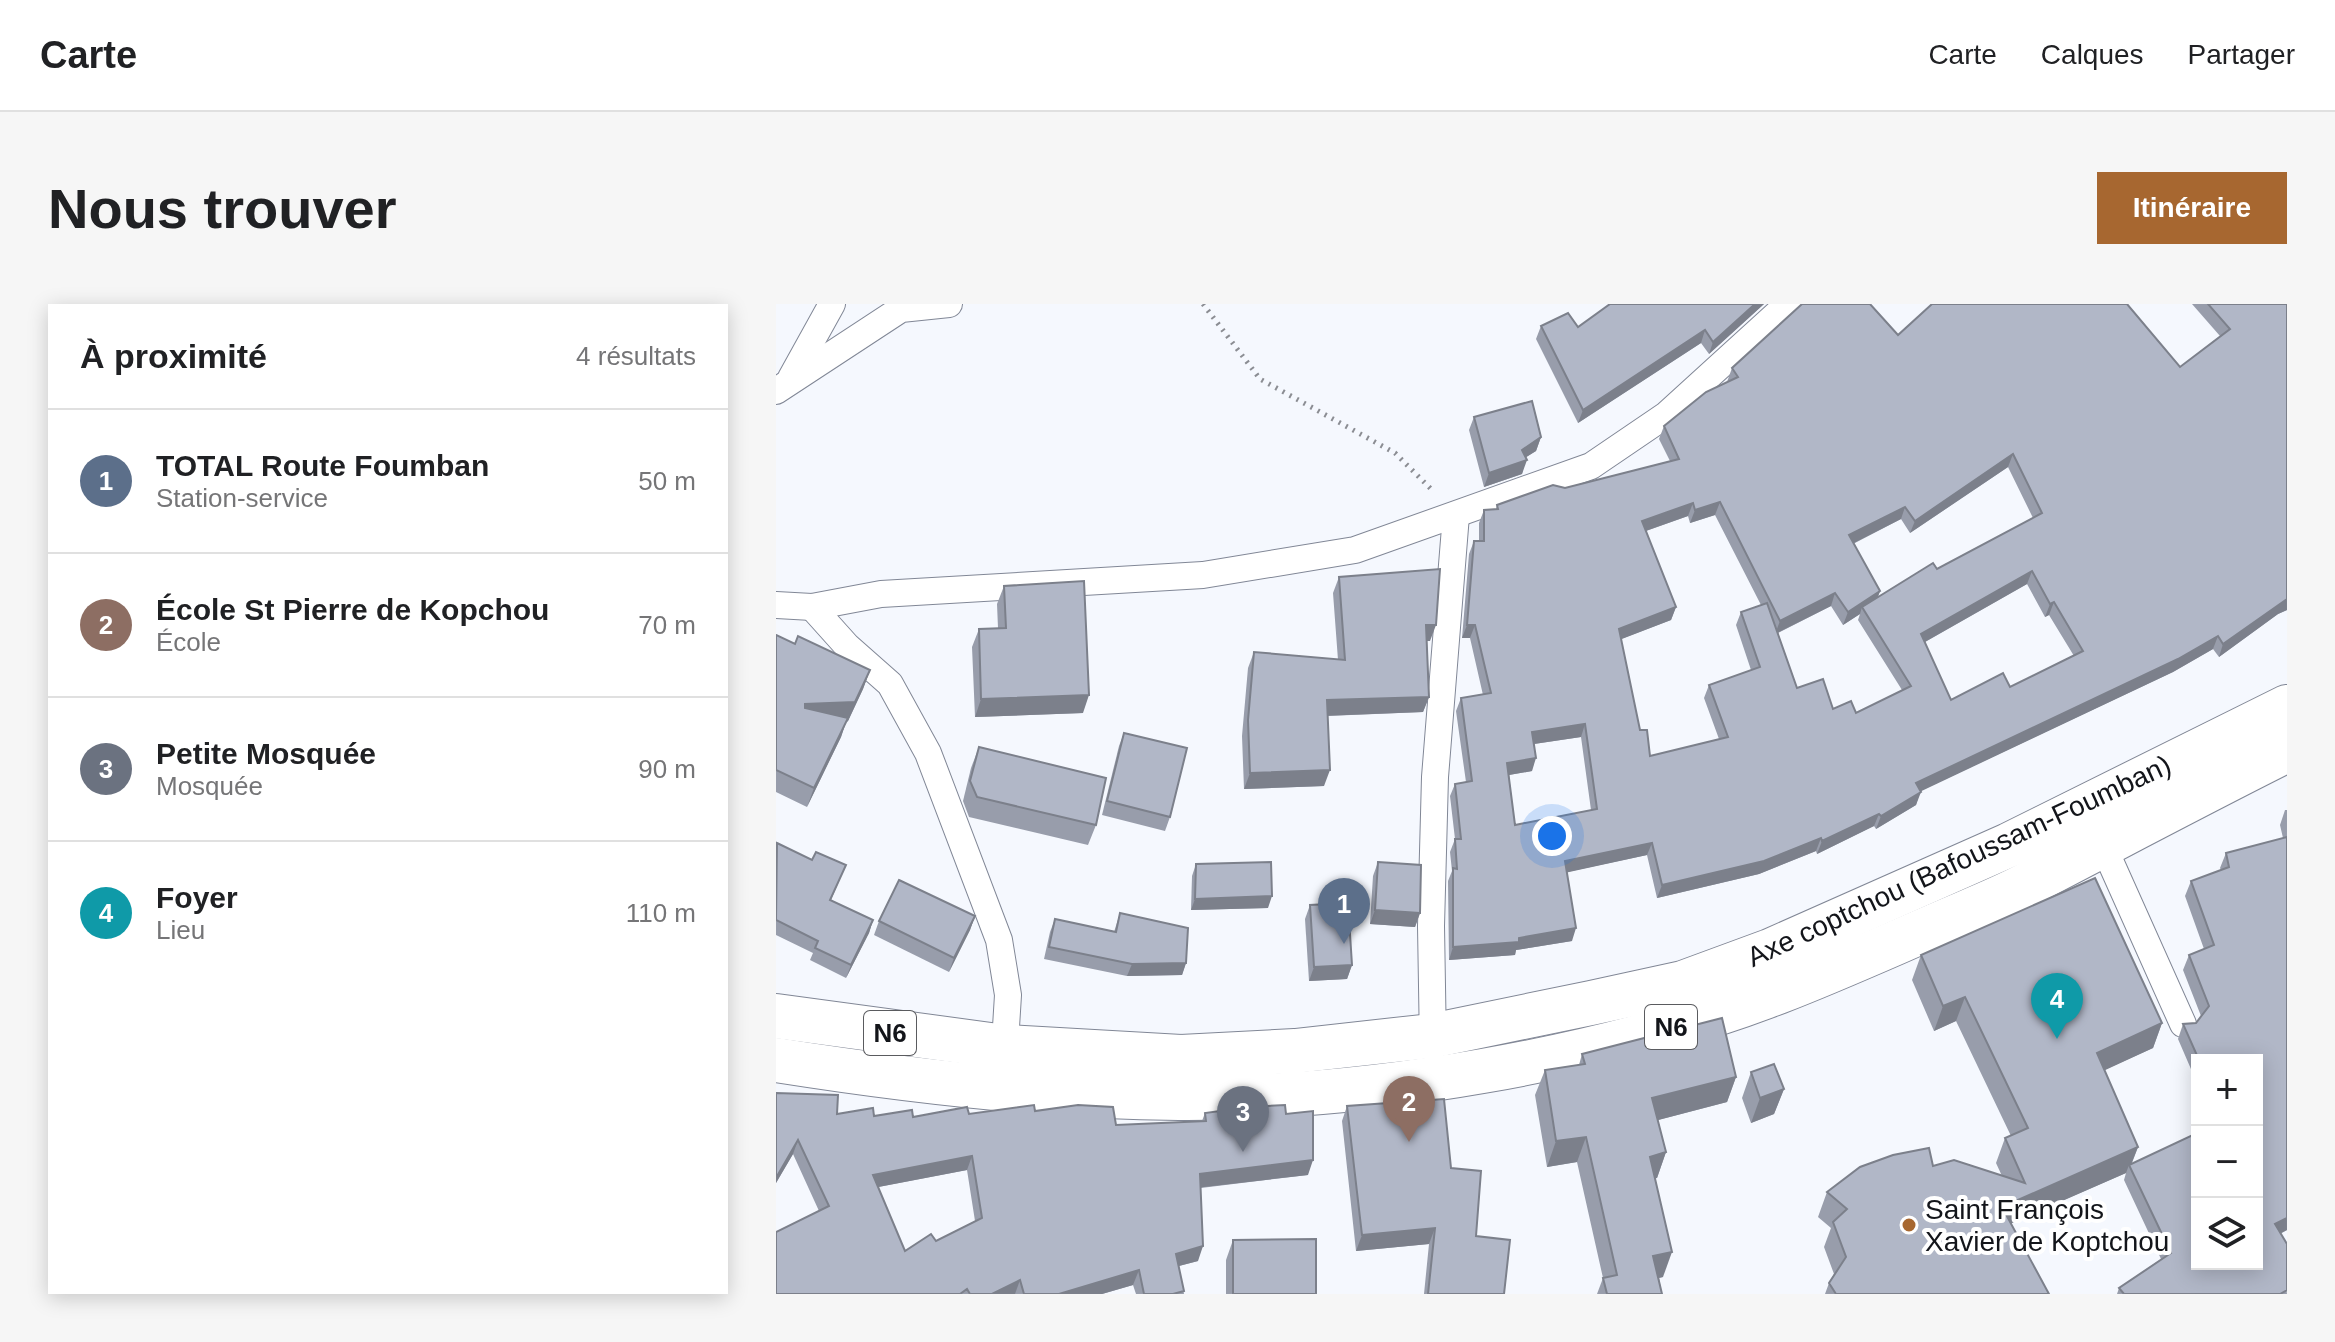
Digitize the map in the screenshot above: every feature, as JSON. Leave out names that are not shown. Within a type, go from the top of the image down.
[{"type":"highway","name":"Axe coptchou (Bafoussam-Foumban)","points":[[1435,1056],[1683,983],[1770,951],[2009,845],[2287,707]]},
{"type":"highway","name":"Axe coptchou (Bafoussam-Foumban)","points":[[1003,1068],[1295,1051],[1435,1056],[1561,1055],[1688,1023],[1777,993],[1870,954],[2024,887],[2102,843],[2287,750]]},
{"type":"highway","points":[[1849,914],[1870,954]]},
{"type":"highway","name":"N6","points":[[776,1016],[1003,1068]]},
{"type":"highway","name":"N6","points":[[776,1060],[1003,1068]]},
{"type":"street","points":[[780,382],[832,304]]},
{"type":"street","points":[[780,382],[901,309],[949,304]]},
{"type":"street","points":[[776,605],[812,607],[881,594],[1203,575],[1355,550],[1591,466],[1666,415],[1788,304]]},
{"type":"street","points":[[1435,1056],[1435,777],[1456,515]]},
{"type":"street","points":[[812,607],[847,646],[890,684],[928,753],[999,940],[1008,995],[1003,1068]]},
{"type":"street","points":[[2102,843],[2183,1024]]},
{"type":"path","points":[[1203,304],[1260,379],[1395,453],[1456,515]]},
{"type":"building","points":[[1610,304],[1755,304],[1713,342],[1705,330],[1583,410],[1541,326],[1568,313],[1578,327]]},
{"type":"building","points":[[1802,304],[1870,304],[1898,335],[1932,304],[2127,304],[2180,367],[2230,329],[2208,304],[2287,304],[2287,599],[2223,644],[2218,636],[2178,659],[1916,783],[1921,792],[1881,816],[1879,814],[1822,841],[1821,838],[1764,861],[1662,885],[1652,843],[1565,861],[1576,928],[1519,938],[1519,942],[1453,947],[1453,868],[1457,869],[1455,839],[1461,839],[1455,784],[1472,781],[1461,698],[1491,693],[1475,625],[1467,625],[1474,541],[1484,541],[1484,510],[1498,509],[1497,505],[1553,485],[1565,488],[1679,459],[1664,426],[1706,392],[1738,377],[1732,368]],"holes":[[[2013,454],[2042,513],[1937,569],[1933,563],[1862,607],[1911,686],[1856,713],[1851,701],[1833,709],[1823,679],[1797,688],[1767,603],[1741,612],[1760,667],[1709,685],[1728,737],[1650,756],[1647,730],[1640,730],[1619,629],[1676,607],[1642,521],[1693,503],[1695,510],[1720,502],[1780,621],[1835,593],[1848,612],[1880,591],[1849,535],[1905,507],[1915,521]],[[2032,571],[2050,604],[2054,602],[2083,651],[2010,687],[2003,673],[1951,700],[1921,634]],[[1585,724],[1597,809],[1515,825],[1507,763],[1536,758],[1532,732]]]},
{"type":"building","points":[[1532,401],[1541,437],[1522,450],[1527,460],[1489,473],[1474,417]]},
{"type":"building","points":[[1440,569],[1436,625],[1426,625],[1429,697],[1327,700],[1330,770],[1250,773],[1248,720],[1254,652],[1345,660],[1339,577]]},
{"type":"building","points":[[1084,581],[1089,695],[981,699],[979,629],[1006,628],[1004,586]]},
{"type":"building","points":[[776,635],[795,644],[798,636],[870,670],[855,702],[805,704],[805,708],[848,718],[814,788],[776,770]]},
{"type":"building","points":[[1124,733],[1187,748],[1170,817],[1107,801]]},
{"type":"building","points":[[979,747],[1106,778],[1096,825],[977,797],[970,781]]},
{"type":"building","points":[[2287,837],[2287,1218],[2275,1224],[2287,1244],[2287,1290],[2280,1294],[2124,1294],[2119,1288],[2171,1253],[2129,1165],[2191,1136],[2191,1270],[2263,1270],[2263,1054],[2196,1054],[2183,1024],[2196,1023],[2209,1006],[2189,955],[2214,945],[2191,881],[2229,867],[2226,853]]},
{"type":"building","points":[[777,843],[812,860],[816,852],[846,865],[830,900],[873,920],[851,965],[815,948],[818,941],[776,920]]},
{"type":"building","points":[[1271,862],[1272,896],[1195,899],[1196,864]]},
{"type":"building","points":[[1378,862],[1421,865],[1420,913],[1375,910]]},
{"type":"building","points":[[2095,878],[2162,1023],[2097,1053],[2138,1147],[2002,1207],[2049,1294],[1836,1294],[1829,1283],[1846,1257],[1833,1222],[1847,1209],[1827,1192],[1860,1167],[1893,1155],[1929,1148],[1933,1166],[1954,1160],[2025,1183],[2005,1138],[2028,1128],[1965,997],[1943,1006],[1921,955]]},
{"type":"building","points":[[899,880],[975,916],[954,958],[879,921]]},
{"type":"building","points":[[1348,903],[1352,965],[1314,967],[1310,905]]},
{"type":"building","points":[[1120,913],[1188,928],[1186,963],[1132,964],[1049,947],[1055,919],[1116,932]]},
{"type":"building","points":[[1722,1018],[1736,1077],[1652,1098],[1666,1152],[1650,1157],[1672,1252],[1653,1256],[1662,1294],[1607,1294],[1603,1278],[1617,1275],[1586,1137],[1556,1141],[1545,1070],[1585,1064],[1582,1054]]},
{"type":"building","points":[[1774,1064],[1784,1089],[1760,1098],[1751,1072]]},
{"type":"building","points":[[776,1093],[838,1095],[837,1114],[873,1108],[874,1116],[912,1110],[913,1117],[967,1107],[969,1114],[1034,1105],[1035,1111],[1078,1105],[1113,1107],[1116,1125],[1206,1121],[1205,1113],[1249,1107],[1285,1105],[1286,1114],[1313,1111],[1313,1160],[1200,1174],[1203,1246],[1176,1254],[1184,1291],[1173,1294],[1144,1294],[1139,1270],[1059,1294],[1024,1294],[1020,1280],[992,1294],[970,1294],[967,1289],[960,1294],[776,1294],[776,1232],[829,1206],[798,1140],[776,1178]],"holes":[[[972,1156],[982,1218],[936,1241],[931,1234],[905,1251],[873,1175]]]},
{"type":"building","points":[[1444,1099],[1451,1168],[1481,1171],[1476,1236],[1510,1240],[1504,1294],[1428,1294],[1435,1228],[1362,1235],[1347,1106]]},
{"type":"building","points":[[1316,1239],[1316,1294],[1233,1294],[1233,1240]]},
{"type":"place","name":"TOTAL Route Foumban","points":[[1344,944]]},
{"type":"place","name":"Foyer","points":[[2057,1039]]},
{"type":"place","name":"École St Pierre de Kopchou","points":[[1409,1142]]},
{"type":"place","name":"Petite Mosquée","points":[[1243,1152]]},
{"type":"place","name":"Saint François Xavier de Koptchou","points":[[1909,1225]]}]
